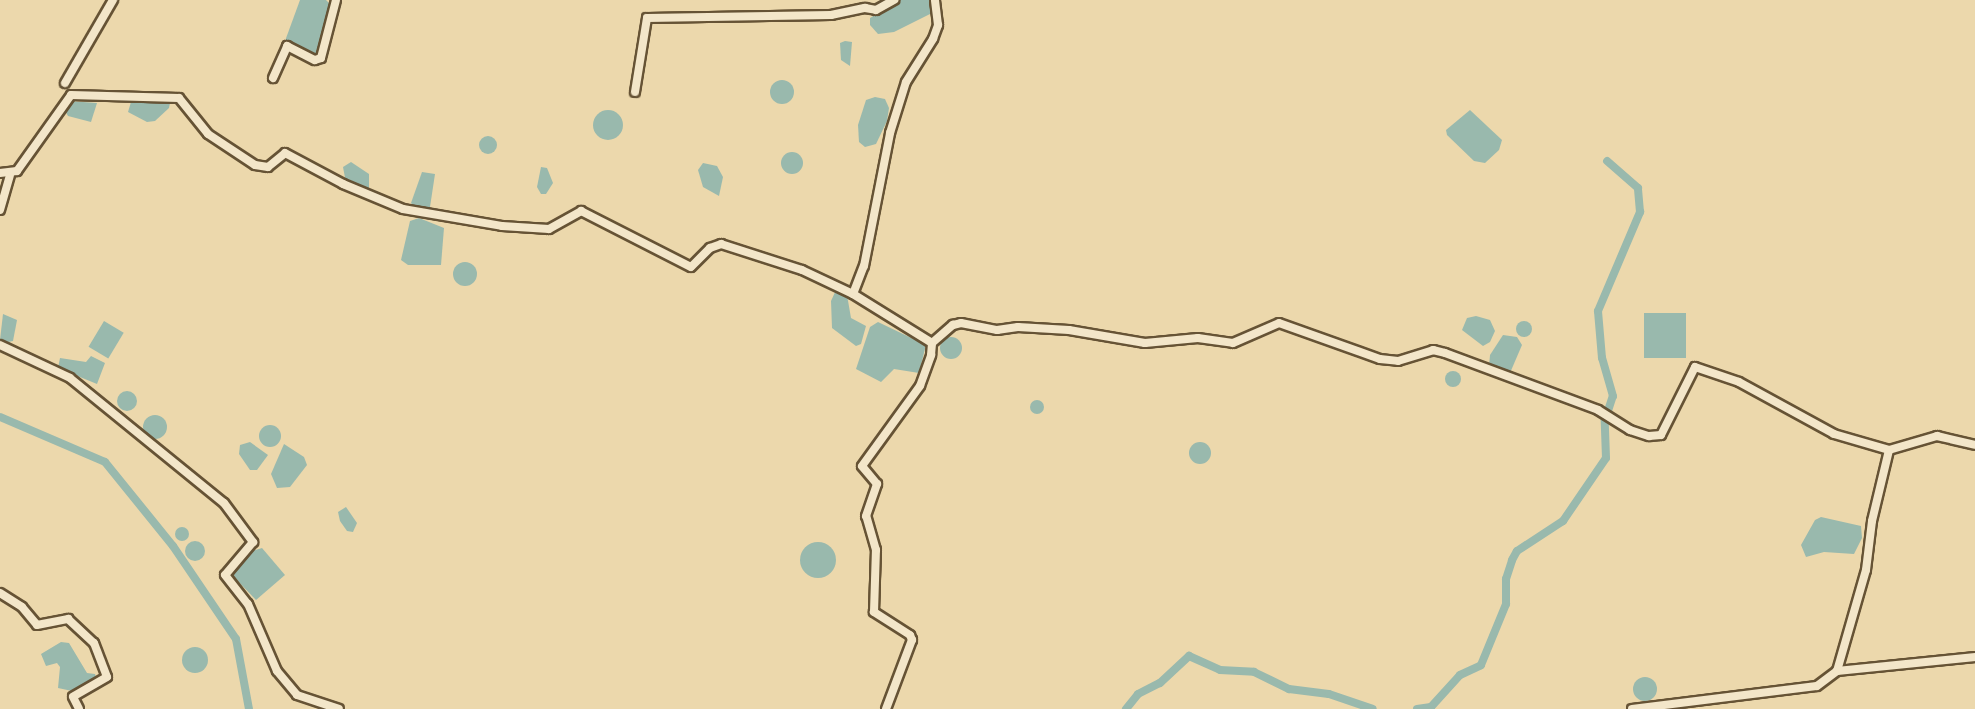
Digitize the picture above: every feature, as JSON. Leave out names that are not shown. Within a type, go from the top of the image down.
[{"type":"street","points":[[65,83],[113,0]]},
{"type":"street","points":[[273,78],[286,46],[315,60],[321,58],[336,0]]},
{"type":"street","points":[[635,92],[647,18],[831,15],[865,8],[876,10],[894,0]]},
{"type":"street","points":[[853,294],[864,266],[890,133],[906,82],[933,39],[938,25],[935,0]]},
{"type":"street","points":[[0,173],[10,175],[17,171],[71,95],[179,98],[208,134],[255,165],[268,167],[285,153],[343,184],[403,209],[538,231],[581,211],[691,267],[710,248],[721,244],[801,270],[853,294],[932,343]]},
{"type":"street","points":[[0,210],[10,175]]},
{"type":"street","points":[[886,709],[912,640],[910,635],[874,612],[876,544],[866,516],[877,484],[862,466],[920,386],[931,356],[932,343],[953,325],[961,323],[997,330],[1018,327],[1070,330],[1145,343],[1198,338],[1233,343],[1279,322],[1380,359],[1398,361],[1432,350],[1445,353],[1598,410],[1630,430],[1659,438],[1695,367],[1709,369],[1834,434],[1889,450],[1937,436],[1975,445]]},
{"type":"street","points":[[0,345],[70,378],[224,503],[253,542],[225,575],[248,604],[277,671],[297,695],[339,709]]},
{"type":"street","points":[[1837,671],[1866,570],[1889,450]]},
{"type":"street","points":[[0,593],[22,607],[37,625],[68,619],[94,643],[107,677],[73,697],[78,709]]},
{"type":"street","points":[[1632,709],[1817,686],[1837,671],[1975,657]]},
{"type":"shaded area","points":[[300,0],[326,0],[330,4],[319,56],[285,41]]},
{"type":"shaded area","points":[[900,0],[933,0],[932,13],[894,32],[878,34],[870,25],[870,18]]},
{"type":"shaded area","points":[[852,42],[850,66],[841,60],[840,43]]},
{"type":"shaded area","points":[[782,80],[787,81],[793,87],[793,97],[787,103],[782,104],[777,103],[771,97],[770,92],[771,87],[777,81]]},
{"type":"shaded area","points":[[875,97],[885,99],[889,108],[887,121],[876,144],[865,147],[859,142],[858,125],[866,100]]},
{"type":"shaded area","points":[[69,101],[97,103],[91,122],[68,116],[64,109]]},
{"type":"shaded area","points":[[166,101],[170,103],[169,108],[155,121],[147,122],[128,112],[131,102]]},
{"type":"shaded area","points":[[608,110],[619,114],[623,125],[619,136],[608,140],[597,136],[593,125],[597,114]]},
{"type":"shaded area","points":[[1470,110],[1502,140],[1499,150],[1485,163],[1474,161],[1447,135],[1446,130]]},
{"type":"shaded area","points":[[484,136],[492,136],[497,141],[495,152],[484,154],[479,149],[479,141]]},
{"type":"shaded area","points":[[792,152],[800,155],[803,163],[800,171],[792,174],[784,171],[781,163],[784,155]]},
{"type":"shaded area","points":[[351,162],[369,174],[369,190],[346,183],[343,167]]},
{"type":"shaded area","points":[[703,163],[717,166],[723,177],[719,196],[703,187],[698,170]]},
{"type":"shaded area","points":[[541,167],[547,168],[553,183],[546,194],[541,194],[537,187]]},
{"type":"shaded area","points":[[422,172],[435,174],[430,207],[414,207],[411,203]]},
{"type":"shaded area","points":[[419,218],[444,228],[441,265],[408,265],[401,260],[410,221]]},
{"type":"shaded area","points":[[465,262],[473,266],[477,274],[473,282],[465,286],[457,282],[453,274],[457,266]]},
{"type":"shaded area","points":[[836,290],[847,295],[851,318],[866,326],[861,344],[856,346],[832,328],[831,301]]},
{"type":"shaded area","points":[[1644,313],[1686,313],[1686,358],[1644,358]]},
{"type":"shaded area","points":[[3,314],[17,320],[13,341],[0,340]]},
{"type":"shaded area","points":[[1476,316],[1490,320],[1495,331],[1490,342],[1483,346],[1462,330],[1467,318]]},
{"type":"shaded area","points":[[104,321],[124,333],[108,359],[89,347]]},
{"type":"shaded area","points":[[1524,321],[1530,323],[1532,329],[1530,335],[1524,337],[1518,335],[1516,329],[1518,323]]},
{"type":"shaded area","points":[[878,322],[926,345],[919,373],[894,369],[881,382],[856,369],[870,327]]},
{"type":"shaded area","points":[[1503,335],[1517,337],[1522,345],[1510,373],[1489,366],[1490,355]]},
{"type":"shaded area","points":[[951,337],[959,340],[962,348],[959,356],[951,359],[943,356],[940,348],[943,340]]},
{"type":"shaded area","points":[[91,356],[105,363],[97,384],[58,368],[60,358],[86,362]]},
{"type":"shaded area","points":[[1453,371],[1461,379],[1453,387],[1445,379]]},
{"type":"shaded area","points":[[127,391],[134,394],[137,401],[134,408],[127,411],[120,408],[117,401],[120,394]]},
{"type":"shaded area","points":[[1037,400],[1042,402],[1044,407],[1042,412],[1037,414],[1032,412],[1030,407],[1032,402]]},
{"type":"shaded area","points":[[150,415],[160,415],[167,422],[167,432],[160,439],[150,439],[143,432],[143,422]]},
{"type":"shaded area","points":[[266,425],[274,425],[281,432],[281,440],[274,447],[266,447],[259,440],[259,432]]},
{"type":"shaded area","points":[[250,442],[268,455],[257,470],[250,470],[239,454],[240,445]]},
{"type":"shaded area","points":[[1200,442],[1208,445],[1211,453],[1208,461],[1200,464],[1192,461],[1189,453],[1192,445]]},
{"type":"shaded area","points":[[284,444],[304,457],[307,465],[290,487],[277,488],[271,474]]},
{"type":"shaded area","points":[[346,507],[357,523],[353,532],[347,531],[340,521],[338,512]]},
{"type":"shaded area","points":[[1821,517],[1861,526],[1862,538],[1854,554],[1824,552],[1806,557],[1801,545],[1815,520]]},
{"type":"shaded area","points":[[182,527],[187,529],[189,534],[187,539],[182,541],[177,539],[175,534],[177,529]]},
{"type":"shaded area","points":[[195,541],[202,544],[205,551],[202,558],[195,561],[188,558],[185,551],[188,544]]},
{"type":"shaded area","points":[[818,542],[830,548],[836,560],[830,572],[818,578],[806,572],[800,560],[806,548]]},
{"type":"shaded area","points":[[262,548],[285,575],[256,600],[231,574],[252,551]]},
{"type":"shaded area","points":[[61,642],[69,643],[87,673],[95,674],[97,680],[72,691],[58,688],[60,667],[57,663],[46,666],[41,654]]},
{"type":"shaded area","points":[[195,647],[204,651],[208,660],[204,669],[195,673],[186,669],[182,660],[186,651]]},
{"type":"shaded area","points":[[1645,677],[1653,681],[1657,689],[1653,697],[1645,701],[1637,697],[1633,689],[1637,681]]},
{"type":"waterway","points":[[1417,709],[1431,707],[1460,675],[1481,665],[1506,604],[1506,579],[1517,551],[1563,521],[1606,458],[1605,420],[1613,396],[1602,358],[1598,311],[1640,212],[1638,188],[1607,161]]},
{"type":"waterway","points":[[0,417],[105,462],[173,546],[236,639],[249,709]]},
{"type":"waterway","points":[[1126,709],[1138,694],[1160,683],[1189,656],[1220,670],[1254,672],[1289,689],[1329,694],[1373,709]]}]
